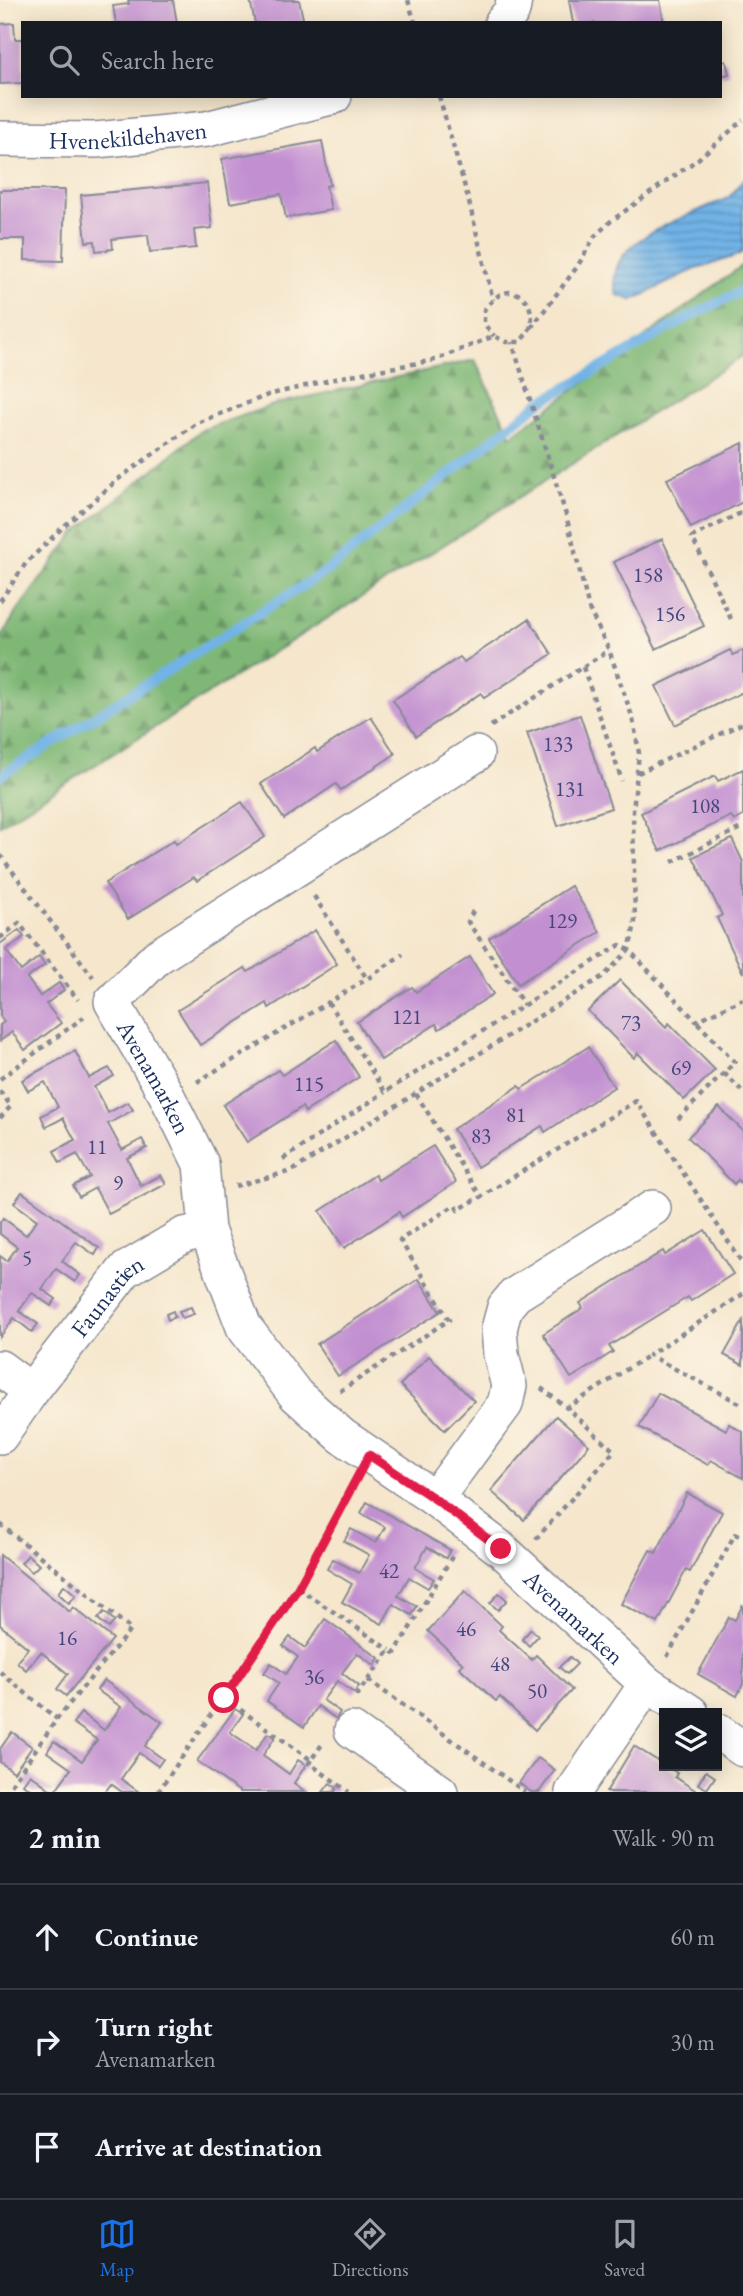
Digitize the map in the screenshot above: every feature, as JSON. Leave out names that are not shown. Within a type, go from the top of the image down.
[{"type":"street","points":[[504,21],[512,11],[514,0]]},
{"type":"street","name":"Hvenekildehaven","points":[[0,139],[96,139],[207,129],[326,98]]},
{"type":"street","name":"Avenamarken","points":[[476,754],[157,957],[100,1008],[166,1094],[201,1164],[207,1230],[244,1327],[296,1395],[342,1436],[435,1499],[656,1672],[687,1708]]},
{"type":"street","points":[[435,1499],[505,1404],[509,1386],[501,1354],[499,1329],[505,1307],[515,1295],[653,1208]]},
{"type":"street","name":"Faunastien","points":[[0,1436],[31,1391],[125,1270],[184,1235],[207,1230]]},
{"type":"street","points":[[0,1368],[31,1391]]},
{"type":"street","name":"Avenamarken","points":[[573,1792],[656,1672]]},
{"type":"street","points":[[343,1724],[440,1792]]},
{"type":"street","points":[[722,1734],[743,1749]]},
{"type":"path","points":[[408,0],[414,21]]},
{"type":"path","points":[[440,98],[493,300]]},
{"type":"path","points":[[530,329],[533,315],[528,301],[516,293],[503,293],[484,310],[484,324],[494,336],[506,342],[520,342],[530,329],[577,267],[595,236],[698,159],[743,120]]},
{"type":"path","points":[[0,601],[26,563],[62,528],[121,477],[197,424],[268,395],[351,375],[435,360],[494,336]]},
{"type":"path","points":[[229,1175],[232,1187],[292,1171],[606,975],[629,950],[635,924],[634,811],[639,753],[633,719],[609,650],[589,609],[566,515],[512,342]]},
{"type":"path","points":[[732,619],[692,537],[743,512]]},
{"type":"path","points":[[732,517],[735,526]]},
{"type":"path","points":[[476,754],[485,730],[609,650]]},
{"type":"path","points":[[583,667],[622,781]]},
{"type":"path","points":[[637,773],[743,723]]},
{"type":"path","points":[[672,862],[743,827]]},
{"type":"path","points":[[0,855],[100,1008],[0,1079]]},
{"type":"path","points":[[310,891],[367,979]]},
{"type":"path","points":[[473,911],[468,922],[524,1005]]},
{"type":"path","points":[[283,1159],[621,945],[629,950],[735,1062],[678,1119]]},
{"type":"path","points":[[194,1084],[367,979],[403,954]]},
{"type":"path","points":[[696,1021],[743,999]]},
{"type":"path","points":[[328,1002],[385,1092]]},
{"type":"path","points":[[724,1073],[743,1092]]},
{"type":"path","points":[[0,1091],[11,1106],[0,1118]]},
{"type":"path","points":[[416,1094],[481,1197]]},
{"type":"path","points":[[334,1395],[450,1320],[400,1240],[456,1205],[458,1210],[481,1197],[636,1101],[743,1264]]},
{"type":"path","points":[[567,1408],[743,1294]]},
{"type":"path","points":[[649,1355],[743,1405]]},
{"type":"path","points":[[526,1533],[535,1541],[614,1451],[537,1385]]},
{"type":"path","points":[[158,1792],[298,1588],[369,1455]]},
{"type":"path","points":[[0,1524],[131,1629],[57,1719],[6,1792]]},
{"type":"path","points":[[656,1672],[735,1534],[743,1537]]},
{"type":"path","points":[[298,1588],[395,1653],[457,1548]]},
{"type":"path","points":[[349,1792],[309,1763],[343,1724],[390,1650]]},
{"type":"path","points":[[0,1672],[57,1719]]},
{"type":"path","points":[[369,1680],[524,1792]]},
{"type":"path","points":[[224,1698],[311,1760]]},
{"type":"green space","points":[[743,265],[743,356],[0,825],[0,640],[15,614],[74,534],[202,430],[276,404],[475,360],[511,436]]},
{"type":"water","points":[[743,180],[743,252],[691,271],[632,300],[617,295],[615,277],[620,262],[630,248],[660,228],[727,198]]},
{"type":"building","points":[[128,0],[173,0],[177,21],[116,21],[113,6],[129,4]]},
{"type":"building","points":[[250,0],[299,0],[304,21],[255,21]]},
{"type":"building","points":[[569,0],[660,0],[664,21],[573,21]]},
{"type":"building","points":[[14,23],[15,39],[21,39],[21,83],[0,84],[0,24]]},
{"type":"building","points":[[726,61],[729,74],[722,76],[722,62]]},
{"type":"building","points":[[322,141],[330,185],[326,186],[331,210],[286,218],[281,194],[230,203],[222,159]]},
{"type":"building","points":[[207,183],[212,228],[194,230],[196,248],[150,252],[148,235],[112,239],[113,249],[96,251],[95,241],[86,242],[81,195]]},
{"type":"building","points":[[0,190],[65,190],[63,261],[25,260],[25,239],[0,239]]},
{"type":"building","points":[[743,443],[743,502],[691,528],[667,479]]},
{"type":"building","points":[[662,539],[704,626],[656,649],[614,562]]},
{"type":"building","points":[[529,619],[552,654],[484,698],[481,693],[416,736],[393,700],[460,657],[464,662]]},
{"type":"building","points":[[730,650],[733,655],[743,650],[743,692],[675,725],[656,686]]},
{"type":"building","points":[[580,715],[611,808],[558,826],[527,733]]},
{"type":"building","points":[[371,717],[395,754],[341,790],[336,784],[284,819],[261,784],[315,748],[317,752]]},
{"type":"building","points":[[743,769],[743,816],[734,821],[731,816],[660,851],[641,813],[715,776],[718,781]]},
{"type":"building","points":[[242,802],[265,837],[197,881],[194,877],[128,919],[105,883],[174,840],[176,844]]},
{"type":"building","points":[[732,839],[743,862],[743,973],[717,918],[722,915],[693,857]]},
{"type":"building","points":[[571,886],[600,932],[518,984],[489,938]]},
{"type":"building","points":[[19,930],[24,937],[6,950],[21,971],[39,957],[45,965],[27,978],[40,996],[59,983],[64,990],[46,1004],[61,1023],[25,1050],[12,1032],[0,1041],[0,1025],[4,1022],[0,1016],[0,944]]},
{"type":"building","points":[[315,930],[337,964],[269,1008],[267,1003],[200,1045],[178,1010],[245,968],[248,972]]},
{"type":"building","points":[[470,957],[493,994],[439,1029],[436,1024],[381,1060],[357,1022],[412,987],[416,992]]},
{"type":"building","points":[[620,980],[666,1027],[669,1023],[715,1070],[684,1100],[638,1053],[634,1058],[588,1011]]},
{"type":"building","points":[[336,1040],[359,1077],[305,1112],[302,1107],[247,1142],[223,1105],[278,1070],[282,1075]]},
{"type":"building","points":[[588,1047],[614,1087],[545,1132],[542,1126],[477,1167],[453,1129],[519,1086],[521,1089]]},
{"type":"building","points":[[75,1051],[89,1078],[109,1068],[114,1076],[94,1087],[108,1113],[128,1102],[133,1110],[108,1124],[122,1150],[142,1139],[147,1148],[127,1158],[141,1186],[161,1175],[166,1184],[109,1214],[95,1188],[79,1197],[73,1186],[90,1177],[77,1154],[60,1163],[54,1151],[75,1140],[63,1118],[46,1127],[41,1116],[58,1107],[45,1082],[28,1091],[22,1080]]},
{"type":"building","points":[[719,1107],[743,1131],[743,1185],[738,1180],[734,1184],[688,1137]]},
{"type":"building","points":[[433,1146],[456,1182],[402,1217],[399,1212],[344,1248],[320,1211],[375,1175],[378,1180]]},
{"type":"building","points":[[22,1192],[99,1248],[95,1255],[76,1242],[62,1261],[80,1275],[75,1282],[56,1269],[42,1289],[56,1299],[51,1306],[32,1293],[19,1311],[38,1324],[32,1332],[14,1318],[0,1337],[0,1256],[7,1261],[17,1247],[0,1234],[0,1222],[3,1218],[26,1235],[37,1220],[14,1203]]},
{"type":"building","points":[[705,1230],[733,1274],[691,1301],[688,1297],[609,1346],[613,1352],[571,1378],[543,1334],[583,1308],[580,1303],[663,1251],[665,1255]]},
{"type":"building","points":[[419,1279],[440,1312],[338,1376],[317,1344]]},
{"type":"building","points":[[191,1307],[194,1314],[182,1318],[179,1311]]},
{"type":"building","points":[[173,1311],[175,1317],[168,1320],[166,1314]]},
{"type":"building","points":[[743,1321],[743,1365],[724,1355]]},
{"type":"building","points":[[429,1356],[474,1401],[445,1430],[400,1385]]},
{"type":"building","points":[[658,1393],[726,1430],[729,1424],[743,1432],[743,1478],[711,1460],[708,1465],[639,1427]]},
{"type":"building","points":[[556,1416],[589,1445],[524,1520],[491,1491]]},
{"type":"building","points":[[687,1493],[722,1512],[690,1572],[686,1570],[658,1623],[621,1604],[650,1550],[656,1553]]},
{"type":"building","points":[[367,1502],[450,1550],[446,1558],[427,1547],[415,1568],[434,1579],[428,1588],[409,1577],[398,1596],[417,1606],[412,1615],[393,1604],[382,1624],[342,1602],[352,1584],[327,1569],[333,1559],[359,1573],[369,1555],[344,1541],[351,1529],[376,1543],[385,1527],[361,1513]]},
{"type":"building","points":[[0,1555],[70,1612],[73,1607],[113,1639],[66,1696],[57,1689],[68,1674],[41,1652],[26,1670],[17,1662],[28,1648],[0,1625]]},
{"type":"building","points":[[28,1555],[39,1565],[32,1572],[21,1563]]},
{"type":"building","points":[[64,1585],[76,1595],[69,1603],[58,1593]]},
{"type":"building","points":[[465,1591],[502,1626],[499,1630],[532,1660],[536,1655],[572,1690],[535,1730],[500,1697],[496,1701],[459,1667],[463,1664],[428,1631]]},
{"type":"building","points":[[499,1593],[507,1600],[498,1610],[490,1603]]},
{"type":"building","points":[[743,1605],[743,1684],[737,1696],[698,1674],[729,1617],[735,1620]]},
{"type":"building","points":[[104,1612],[115,1621],[109,1628],[98,1619]]},
{"type":"building","points":[[325,1619],[379,1658],[374,1665],[357,1653],[342,1673],[359,1686],[354,1693],[337,1681],[323,1700],[340,1712],[336,1719],[318,1706],[304,1727],[267,1701],[279,1683],[264,1673],[271,1663],[286,1674],[298,1657],[283,1646],[290,1637],[305,1648]]},
{"type":"building","points":[[531,1629],[538,1636],[529,1646],[522,1639]]},
{"type":"building","points":[[570,1657],[577,1664],[567,1674],[559,1667]]},
{"type":"building","points":[[104,1680],[162,1722],[145,1746],[163,1759],[158,1766],[139,1753],[121,1779],[139,1792],[122,1792],[111,1784],[105,1792],[54,1792],[71,1769],[47,1752],[54,1741],[82,1761],[97,1740],[73,1723],[81,1713],[104,1730],[121,1707],[97,1690]]},
{"type":"building","points":[[235,1709],[243,1714],[230,1732],[256,1750],[268,1733],[275,1737],[263,1755],[289,1774],[298,1760],[306,1765],[294,1783],[306,1792],[240,1792],[197,1761]]},
{"type":"building","points":[[12,1732],[32,1747],[14,1772],[0,1762],[0,1749]]},
{"type":"building","points":[[634,1746],[659,1762],[659,1771],[674,1771],[677,1773],[675,1777],[698,1792],[606,1792]]},
{"type":"building","points":[[538,1758],[555,1770],[539,1792],[531,1792],[519,1783]]},
{"type":"building","points":[[706,1771],[715,1777],[707,1789],[698,1784]]},
{"type":"building","points":[[30,1774],[54,1792],[34,1792],[23,1784]]},
{"type":"building","points":[[330,1783],[337,1788],[335,1792],[323,1792]]},
{"type":"waterway","points":[[0,776],[328,570],[539,403],[691,316],[743,290]]},
{"type":"route","points":[[224,1698],[298,1588],[369,1455],[435,1499],[501,1549]]}]
